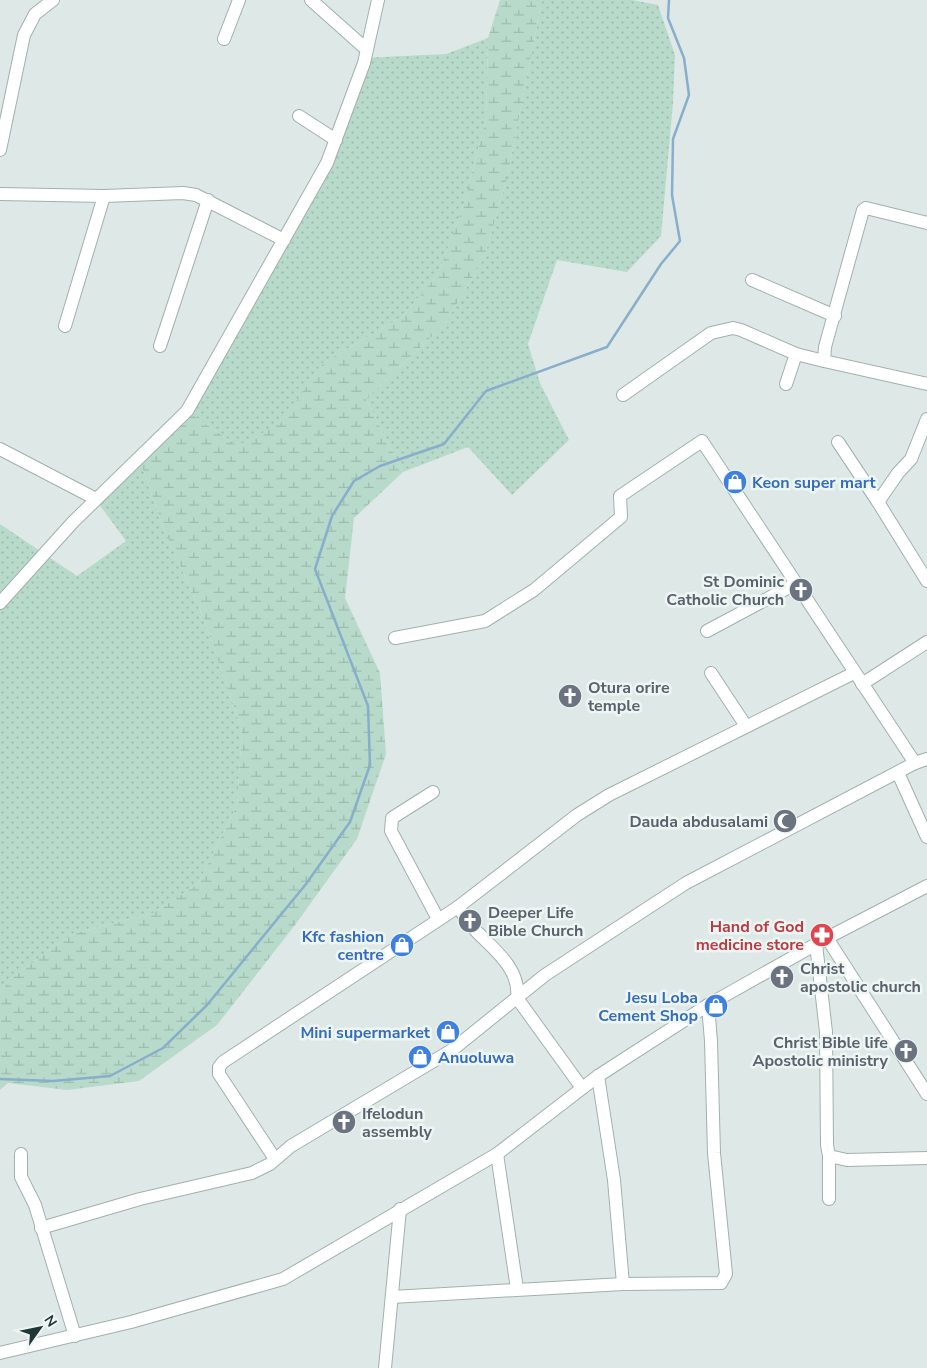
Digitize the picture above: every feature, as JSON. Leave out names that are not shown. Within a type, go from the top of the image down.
[{"type":"street","points":[[0,150],[24,35],[36,14],[53,0]]},
{"type":"street","points":[[224,39],[239,0]]},
{"type":"street","points":[[311,0],[366,49]]},
{"type":"street","points":[[0,603],[96,499],[187,411],[327,162],[364,63],[378,0]]},
{"type":"street","points":[[299,116],[336,140]]},
{"type":"street","points":[[0,194],[104,196],[183,193],[208,200],[284,240]]},
{"type":"street","points":[[65,326],[104,196]]},
{"type":"street","points":[[160,346],[208,200]]},
{"type":"street","points":[[824,361],[863,210],[866,208],[927,223]]},
{"type":"street","points":[[752,280],[835,316]]},
{"type":"street","points":[[623,395],[711,333],[724,329],[741,330],[796,354],[927,384]]},
{"type":"street","points":[[786,384],[796,354]]},
{"type":"street","points":[[878,502],[898,473],[911,459],[927,419]]},
{"type":"street","points":[[41,1228],[140,1199],[252,1173],[275,1159],[291,1146],[452,1050],[546,975],[686,883],[921,761],[854,673],[702,441],[620,496],[621,517],[526,595],[485,620],[395,638]]},
{"type":"street","points":[[838,442],[927,581]]},
{"type":"street","points":[[0,450],[96,499]]},
{"type":"street","points":[[707,631],[795,584]]},
{"type":"street","points":[[862,684],[927,642]]},
{"type":"street","points":[[711,673],[746,726]]},
{"type":"street","points":[[275,1159],[219,1074],[219,1067],[458,907],[577,815],[601,800],[854,673]]},
{"type":"street","points":[[898,772],[927,837]]},
{"type":"street","points":[[433,792],[392,818],[391,831],[438,919]]},
{"type":"street","points":[[0,1353],[74,1336],[283,1279],[496,1154],[598,1076],[708,1005],[821,941],[926,890]]},
{"type":"street","points":[[458,907],[476,932],[504,959],[516,982],[517,998],[582,1088]]},
{"type":"street","points":[[821,941],[927,1094]]},
{"type":"street","points":[[821,941],[826,1032],[829,1199]]},
{"type":"street","points":[[392,1296],[623,1284],[721,1283],[725,1279],[714,1153],[711,1041],[708,1005]]},
{"type":"street","points":[[598,1076],[614,1180],[623,1284]]},
{"type":"street","points":[[21,1154],[21,1177],[35,1205],[74,1336]]},
{"type":"street","points":[[496,1154],[517,1289]]},
{"type":"street","points":[[829,1156],[847,1160],[927,1158]]},
{"type":"street","points":[[385,1368],[400,1209]]},
{"type":"green space","points":[[500,0],[542,0],[507,178],[484,258],[444,325],[366,399],[403,472],[354,518],[345,598],[380,673],[386,754],[357,839],[295,925],[217,1025],[139,1081],[67,1090],[8,1083],[0,1090],[0,994],[10,979],[72,934],[153,913],[198,884],[237,805],[242,730],[204,619],[163,527],[138,455],[182,408],[238,446],[281,423],[323,363],[402,317],[438,274],[463,207],[486,119],[488,38]]},
{"type":"green space","points":[[542,0],[632,0],[658,5],[675,55],[673,103],[661,236],[627,272],[557,260],[528,344],[540,383],[569,440],[512,495],[468,447],[403,472],[366,399],[444,325],[484,258],[507,178]]},
{"type":"green space","points":[[488,38],[486,119],[463,207],[438,274],[402,317],[323,363],[282,423],[238,446],[182,408],[332,149],[363,58],[446,54]]},
{"type":"green space","points":[[138,455],[163,527],[204,619],[242,730],[237,805],[198,884],[153,913],[72,934],[10,979],[0,994],[0,524],[77,576],[126,541],[96,500]]},
{"type":"waterway","points":[[0,1079],[53,1081],[110,1076],[163,1048],[207,1005],[306,884],[350,822],[370,765],[368,706],[315,569],[332,516],[354,481],[380,466],[444,444],[486,391],[607,347],[661,264],[680,241],[672,195],[673,139],[689,95],[684,58],[668,18],[669,0]]},
{"type":"place","name":"Keon super mart","points":[[735,482]]},
{"type":"place","name":"St Dominic Catholic Church","points":[[801,590]]},
{"type":"place","name":"Otura orire temple","points":[[570,696]]},
{"type":"place","name":"Dauda abdusalami","points":[[785,821]]},
{"type":"place","name":"Deeper Life Bible Church","points":[[470,921]]},
{"type":"place","name":"Hand of God medicine store","points":[[822,935]]},
{"type":"place","name":"Kfc fashion centre","points":[[402,945]]},
{"type":"place","name":"Christ apostolic church","points":[[782,977]]},
{"type":"place","name":"Jesu Loba Cement Shop","points":[[716,1006]]},
{"type":"place","name":"Mini supermarket","points":[[448,1032]]},
{"type":"place","name":"Christ Bible life Apostolic ministry","points":[[906,1051]]},
{"type":"place","name":"Anuoluwa","points":[[420,1057]]},
{"type":"place","name":"Ifelodun assembly","points":[[344,1122]]}]
